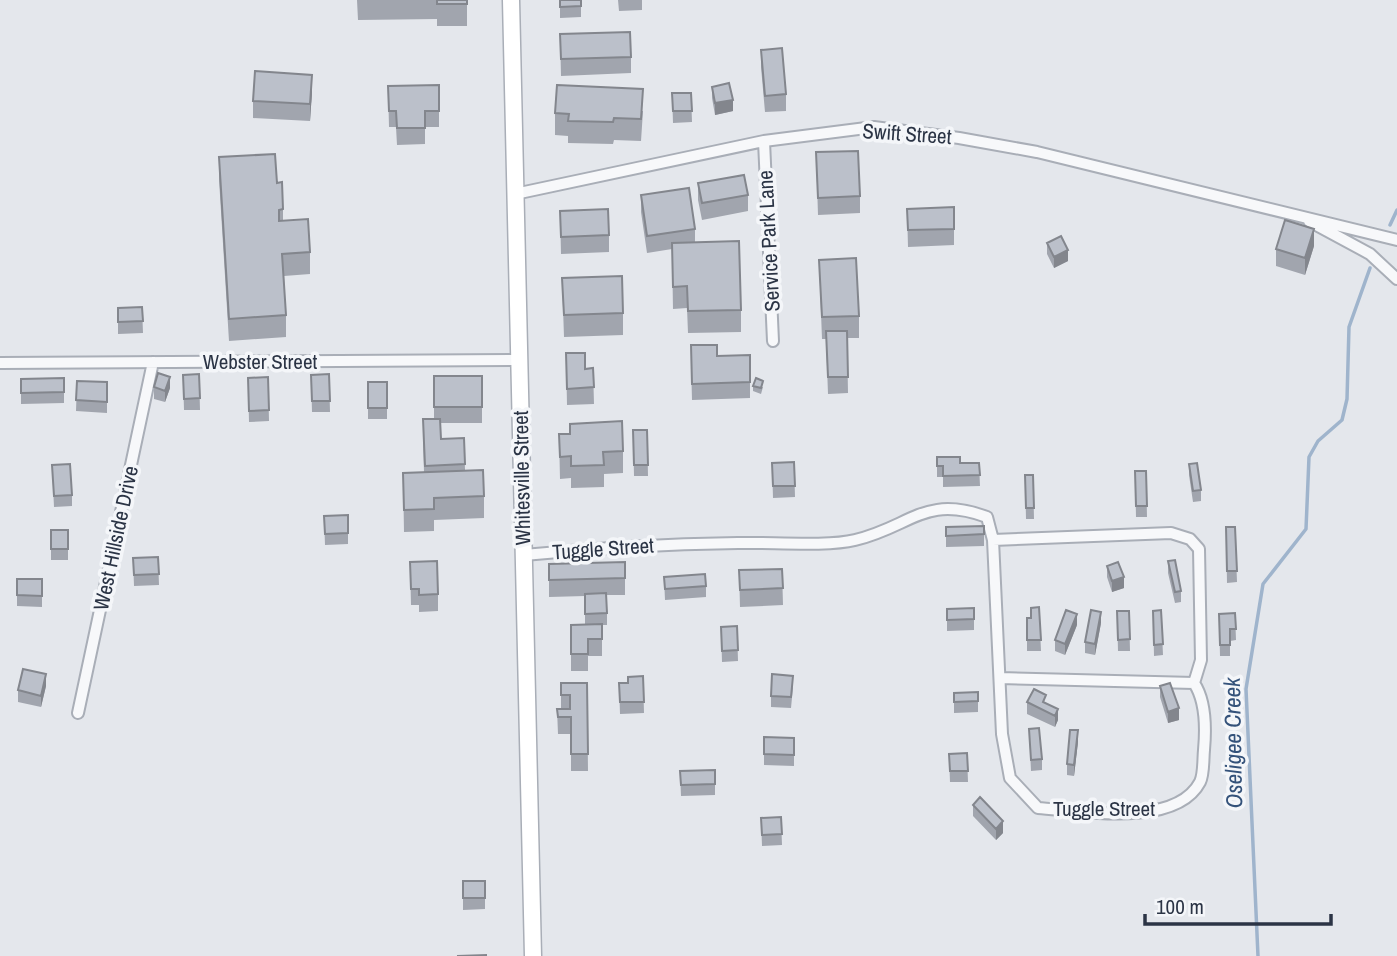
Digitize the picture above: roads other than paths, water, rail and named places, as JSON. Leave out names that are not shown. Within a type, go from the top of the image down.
[{"type":"main road","name":"Whitesville Street","points":[[511,0],[533,956]]},
{"type":"street","name":"Swift Street","points":[[515,194],[764,141],[873,127],[1037,152],[1397,240]]},
{"type":"street","name":"Service Park Lane","points":[[764,141],[773,341]]},
{"type":"street","name":"Swift Street","points":[[1297,215],[1370,254],[1397,279]]},
{"type":"street","name":"Webster Street","points":[[0,363],[519,360]]},
{"type":"street","name":"West Hillside Drive","points":[[78,713],[153,362]]},
{"type":"street","name":"Tuggle Street","points":[[524,555],[633,544],[853,541],[890,529],[925,511],[963,509],[987,517],[993,540],[1002,734],[1010,778],[1038,808],[1091,812],[1161,811],[1184,802],[1201,781],[1205,738],[1201,694],[1194,682],[1201,660],[1199,549],[1190,539],[1171,533],[993,540]]},
{"type":"street","points":[[1000,678],[1194,682]]},
{"type":"waterway","name":"Oseligee Creek","points":[[1390,225],[1397,210]]},
{"type":"waterway","name":"Oseligee Creek","points":[[1258,956],[1246,689],[1263,584],[1306,529],[1309,457],[1318,441],[1342,420],[1347,399],[1349,327],[1370,268]]}]
